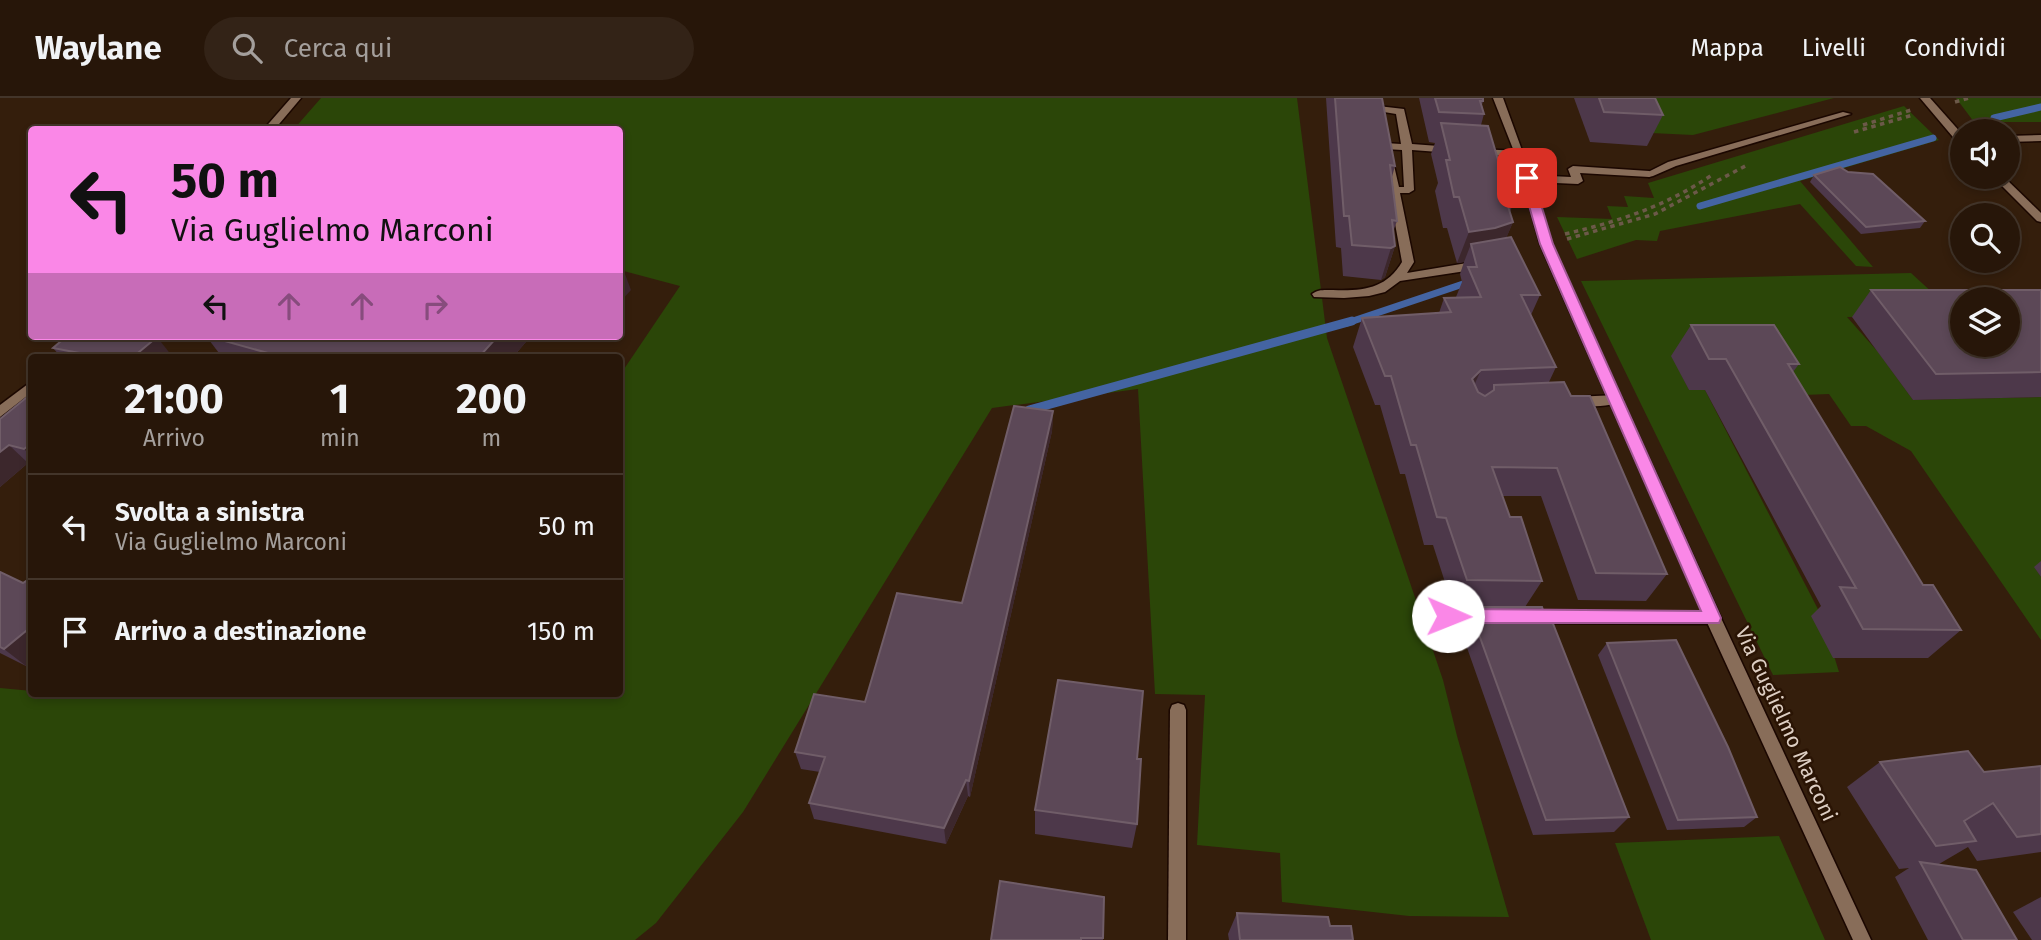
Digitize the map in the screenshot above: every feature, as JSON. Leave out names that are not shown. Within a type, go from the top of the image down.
[{"type":"street","points":[[272,126],[296,98]]},
{"type":"street","name":"Via Guglielmo Marconi","points":[[1498,98],[1520,154],[1545,242],[1713,618],[1862,940]]},
{"type":"street","points":[[1929,104],[1950,128]]},
{"type":"street","points":[[1394,190],[1409,190],[1407,147],[1401,111],[1378,109],[1408,262],[1401,278]]},
{"type":"street","points":[[1527,178],[1578,181],[1573,169],[1649,174],[1672,164],[1846,114]]},
{"type":"street","points":[[2020,139],[2041,138]]},
{"type":"street","points":[[1385,146],[1520,154]]},
{"type":"street","points":[[2010,189],[2041,219]]},
{"type":"street","points":[[1318,294],[1364,295],[1401,278],[1495,261]]},
{"type":"street","points":[[0,412],[28,388]]},
{"type":"street","points":[[1563,402],[1617,400]]},
{"type":"street","points":[[1448,616],[1713,618]]},
{"type":"street","points":[[1177,940],[1178,710]]},
{"type":"path","points":[[1846,130],[1929,104]]},
{"type":"path","points":[[1854,133],[1929,104]]},
{"type":"path","points":[[1732,164],[1759,156]]},
{"type":"path","points":[[1545,242],[1642,219],[1683,201],[1718,177],[1751,164]]},
{"type":"path","points":[[1545,242],[1622,221],[1688,191],[1721,170]]},
{"type":"green space","points":[[321,98],[1297,98],[1327,338],[1443,680],[1509,917],[1409,916],[1282,902],[1280,853],[1197,845],[1205,695],[1155,694],[1138,389],[992,408],[743,812],[656,923],[635,940],[0,940],[0,688],[28,691],[28,697],[623,697],[623,371],[680,286],[623,271],[623,126],[297,126]]},
{"type":"green space","points":[[1634,98],[1834,98],[1693,135],[1651,133]]},
{"type":"green space","points":[[1956,98],[2041,98],[2041,122],[1972,119]]},
{"type":"green space","points":[[1904,106],[1939,140],[1800,181],[1873,267],[1856,266],[1800,204],[1660,231],[1657,241],[1636,240],[1577,259],[1557,217],[1612,219],[1607,206],[1628,207],[1624,196],[1654,198],[1648,183]]},
{"type":"green space","points":[[1911,273],[1950,309],[1950,316],[1847,317],[1878,352],[1913,400],[2041,397],[2041,567],[2035,568],[2041,577],[2041,640],[1911,451],[1866,426],[1851,426],[1829,394],[1776,396],[1672,356],[1689,390],[1705,390],[1822,617],[1839,672],[1773,675],[1581,281]]},
{"type":"green space","points":[[1779,836],[1825,940],[1651,940],[1615,843]]},
{"type":"building","points":[[1335,98],[1382,98],[1395,166],[1390,165],[1397,221],[1392,220],[1395,246],[1391,248],[1352,245],[1349,216],[1344,216]]},
{"type":"building","points":[[1435,98],[1483,98],[1483,101],[1480,101],[1484,114],[1439,112]]},
{"type":"building","points":[[1599,98],[1655,98],[1663,115],[1604,112]]},
{"type":"building","points":[[1441,123],[1488,126],[1499,163],[1504,163],[1514,200],[1506,200],[1513,222],[1469,232],[1459,197],[1454,197],[1446,160],[1450,160]]},
{"type":"building","points":[[1840,167],[1848,172],[1873,174],[1925,221],[1866,227],[1814,175]]},
{"type":"building","points":[[1511,237],[1540,295],[1521,295],[1556,367],[1481,370],[1472,379],[1478,392],[1485,396],[1494,390],[1494,385],[1564,382],[1571,396],[1590,396],[1667,574],[1596,573],[1557,468],[1492,467],[1510,517],[1521,517],[1542,581],[1467,580],[1446,518],[1437,517],[1416,445],[1411,445],[1391,376],[1385,376],[1362,318],[1451,312],[1444,298],[1481,297],[1468,267],[1477,267],[1471,244]]},
{"type":"building","points":[[1871,290],[1950,290],[1950,357],[2020,357],[2020,290],[2041,290],[2041,372],[1936,374]]},
{"type":"building","points":[[1691,325],[1774,325],[1799,364],[1788,364],[1923,585],[1933,585],[1961,630],[1863,629],[1840,587],[1856,588],[1726,359],[1709,359]]},
{"type":"building","points":[[62,340],[153,340],[137,354],[78,354],[53,348]]},
{"type":"building","points":[[221,340],[494,340],[482,354],[271,354]]},
{"type":"building","points":[[28,396],[28,446],[24,449],[9,445],[0,452],[0,419]]},
{"type":"building","points":[[1014,406],[1053,411],[969,781],[966,780],[944,828],[809,803],[825,757],[795,752],[814,694],[865,702],[897,593],[962,603]]},
{"type":"building","points":[[0,572],[23,583],[28,580],[28,629],[4,649],[0,647]]},
{"type":"building","points":[[1469,607],[1542,607],[1545,616],[1550,616],[1629,817],[1546,820]]},
{"type":"building","points":[[1676,640],[1728,747],[1757,817],[1678,820],[1607,643]]},
{"type":"building","points":[[1058,680],[1143,691],[1137,759],[1141,759],[1137,824],[1035,810]]},
{"type":"building","points":[[1968,751],[1984,772],[2041,766],[2041,834],[2017,837],[1993,803],[1964,821],[1976,841],[1936,846],[1880,762]]},
{"type":"building","points":[[1920,862],[1976,870],[2017,940],[1963,940]]},
{"type":"building","points":[[1000,881],[1104,897],[1103,938],[991,940]]},
{"type":"building","points":[[1237,913],[1328,917],[1330,926],[1351,926],[1353,940],[1240,940]]},
{"type":"waterway","points":[[1994,118],[2041,107]]},
{"type":"waterway","points":[[1700,206],[1933,138]]},
{"type":"waterway","points":[[1347,323],[1472,281]]},
{"type":"waterway","points":[[1029,410],[1352,321]]},
{"type":"route","points":[[1448,616],[1713,618],[1546,244],[1527,178]]}]
